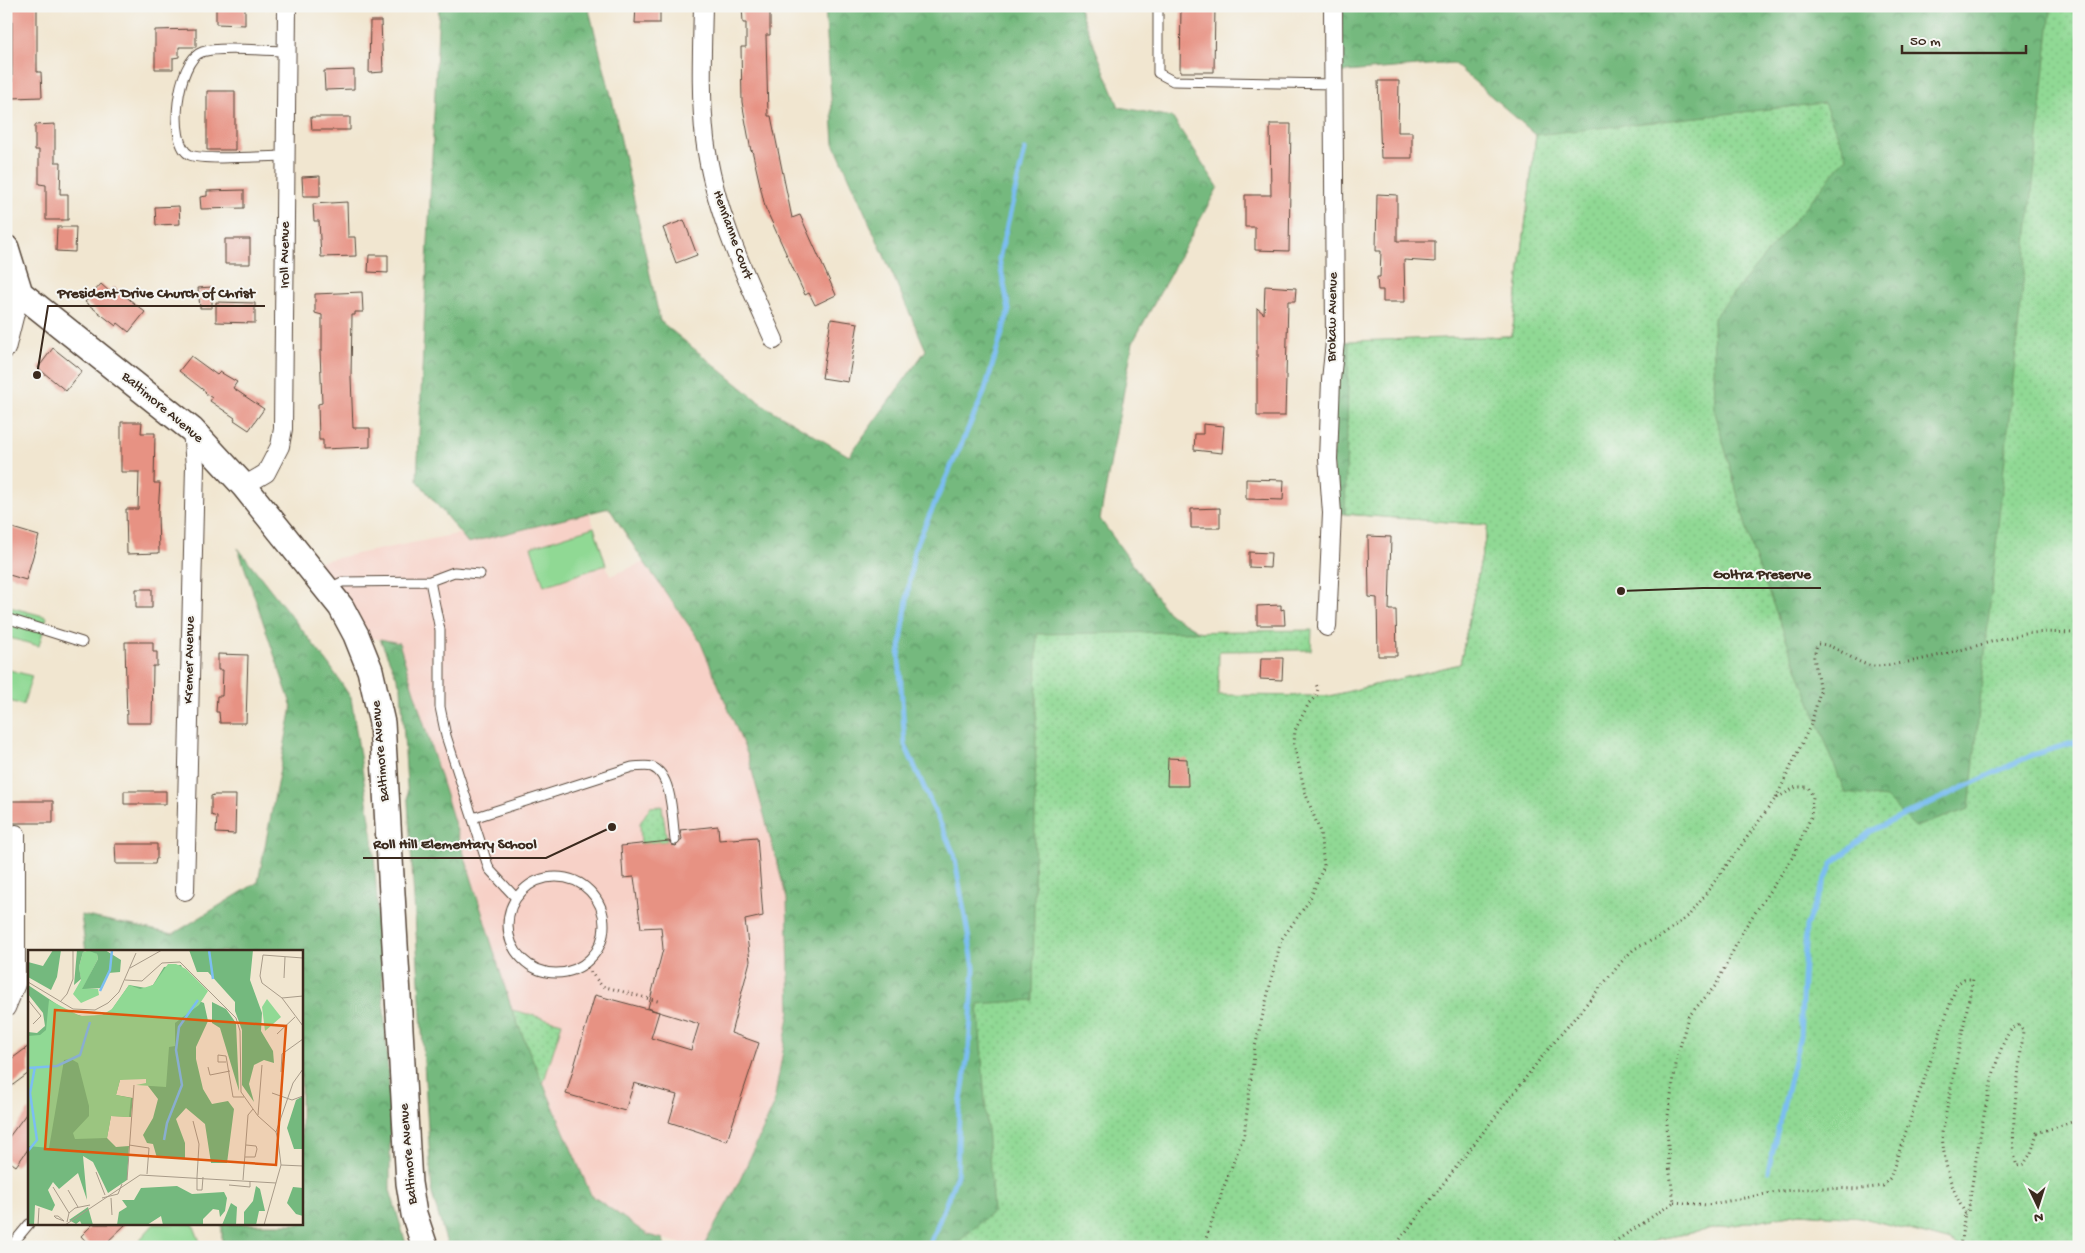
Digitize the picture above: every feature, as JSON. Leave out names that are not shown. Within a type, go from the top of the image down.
[{"type":"street","name":"Iroll Avenue","points":[[244,486],[266,473],[280,446],[283,429],[287,6]]},
{"type":"street","name":"Henrianne Court","points":[[703,6],[701,94],[705,140],[712,177],[727,230],[774,340]]},
{"type":"street","name":"Brokaw Avenue","points":[[1327,628],[1332,513],[1328,459],[1331,380],[1335,342],[1333,6]]},
{"type":"street","points":[[6,248],[20,293],[6,349]]},
{"type":"street","name":"Baltimore Avenue","points":[[20,293],[192,430],[244,486],[341,607],[356,635],[370,670],[382,723],[409,1183],[414,1214],[425,1247]]},
{"type":"street","name":"Kremer Avenue","points":[[185,891],[195,466],[192,430]]},
{"type":"street","points":[[6,1008],[11,1000],[16,984],[16,834]]},
{"type":"lane","points":[[1158,6],[1158,73],[1173,81],[1334,84]]},
{"type":"lane","points":[[286,156],[214,157],[190,154],[182,148],[178,128],[179,96],[182,79],[193,56],[215,50],[287,51]]},
{"type":"lane","points":[[327,590],[342,582],[430,581],[454,572],[480,574]]},
{"type":"lane","points":[[430,581],[440,630],[440,707],[446,736],[489,869],[516,898]]},
{"type":"lane","points":[[6,618],[82,642]]},
{"type":"lane","points":[[472,818],[632,767],[650,767],[660,772],[667,784],[674,840]]},
{"type":"lane","points":[[559,876],[576,880],[590,889],[602,907],[605,923],[603,940],[595,955],[584,964],[569,972],[552,973],[536,969],[523,960],[513,947],[508,930],[509,914],[516,898],[527,886],[542,878],[559,876]]},
{"type":"lane","points":[[10,1247],[28,1225]]},
{"type":"path","points":[[1394,1247],[1541,1058],[1601,986],[1634,949],[1663,935],[1691,914],[1776,799],[1811,724],[1820,692],[1814,657],[1817,644],[1826,644],[1873,666],[1904,663],[2027,634],[2079,633]]},
{"type":"path","points":[[1204,1247],[1223,1189],[1244,1136],[1255,1047],[1281,940],[1309,901],[1324,866],[1320,832],[1305,792],[1294,744],[1296,730],[1309,703],[1316,696],[1318,689],[1316,684]]},
{"type":"path","points":[[1674,1202],[1669,1166],[1667,1122],[1677,1058],[1688,1017],[1716,985],[1744,929],[1794,855],[1811,817],[1813,797],[1808,787],[1796,787],[1776,799]]},
{"type":"path","points":[[584,964],[602,986],[661,1002]]},
{"type":"path","points":[[1607,1247],[1674,1202],[1707,1205],[1782,1192],[1822,1188],[1862,1189],[1883,1186],[1890,1178],[1957,984],[1964,979],[1973,980],[1942,1133],[1944,1155],[1952,1190],[1965,1214]]},
{"type":"path","points":[[1960,1247],[1990,1085],[2004,1045],[2012,1029],[2020,1025],[2023,1030],[2015,1120],[2014,1156],[2018,1166],[2024,1164],[2027,1159],[2037,1133],[2072,1122],[2079,1112]]},
{"type":"shaded area","points":[[588,508],[610,576],[644,562],[700,641],[748,756],[787,899],[790,1011],[773,1107],[739,1182],[703,1247],[694,1247],[648,1235],[591,1195],[512,1010],[399,643],[356,635],[306,564]]},
{"type":"green space","points":[[439,6],[588,6],[613,103],[660,321],[763,405],[849,456],[926,350],[834,143],[825,6],[1078,6],[1119,107],[1172,117],[1218,187],[1133,342],[1100,519],[1168,613],[1200,632],[1135,795],[1330,696],[1460,664],[1488,525],[1332,513],[1335,342],[1512,336],[1536,135],[1453,63],[1334,73],[1333,6],[2079,6],[2079,1247],[1961,1247],[1948,1240],[1860,1217],[1800,1213],[1658,1239],[1538,1247],[703,1247],[739,1182],[773,1107],[790,1011],[787,899],[748,756],[700,641],[644,562],[609,508],[468,543],[417,480]]},
{"type":"green space","points":[[2051,9],[2079,10],[2079,1247],[1961,1247],[1948,1240],[1860,1217],[1800,1213],[1658,1239],[1645,1247],[953,1247],[993,1211],[978,1004],[1033,1000],[1037,634],[1312,630],[1311,650],[1219,651],[1218,695],[1330,696],[1460,664],[1488,525],[1345,514],[1349,341],[1512,336],[1536,135],[1824,103],[1847,157],[1713,318],[1715,412],[1753,552],[1845,793],[1886,798],[1915,827],[1969,809]]},
{"type":"green space","points":[[594,527],[606,565],[544,586],[531,547]]},
{"type":"green space","points":[[238,548],[328,663],[351,698],[373,839],[390,1101],[390,1190],[407,1247],[222,1247],[222,1226],[302,1226],[302,950],[86,950],[81,915],[173,934],[258,882],[292,707]]},
{"type":"green space","points":[[6,606],[47,617],[39,646],[6,637]]},
{"type":"green space","points":[[380,639],[399,643],[512,1010],[591,1195],[648,1235],[663,1239],[665,1247],[448,1247],[432,1194],[401,687]]},
{"type":"green space","points":[[6,669],[32,676],[23,705],[6,700]]},
{"type":"green space","points":[[662,806],[667,841],[641,844],[640,823],[650,807]]},
{"type":"green space","points":[[512,1010],[562,1023],[543,1084]]},
{"type":"green space","points":[[152,1226],[194,1226],[202,1247],[133,1247]]},
{"type":"building","points":[[6,6],[37,6],[37,72],[41,72],[42,97],[12,98],[12,21],[6,21]]},
{"type":"building","points":[[216,6],[245,6],[245,25],[216,24]]},
{"type":"building","points":[[636,6],[660,6],[660,23],[635,23]]},
{"type":"building","points":[[742,6],[770,6],[770,35],[766,35],[768,116],[771,116],[792,218],[800,215],[836,295],[815,305],[809,293],[805,295],[765,207],[751,151],[742,102],[741,47],[746,47],[746,23],[743,23]]},
{"type":"building","points":[[1181,6],[1215,6],[1214,72],[1180,72]]},
{"type":"building","points":[[370,21],[381,21],[383,72],[369,73]]},
{"type":"building","points":[[196,29],[196,47],[179,47],[179,57],[173,58],[173,69],[155,69],[155,30]]},
{"type":"building","points":[[354,70],[354,89],[325,90],[324,71]]},
{"type":"building","points":[[1378,81],[1399,81],[1398,132],[1412,132],[1412,158],[1381,158]]},
{"type":"building","points":[[207,91],[235,91],[235,150],[207,150]]},
{"type":"building","points":[[311,117],[350,117],[350,130],[312,130]]},
{"type":"building","points":[[55,124],[55,162],[61,162],[60,194],[68,194],[68,220],[46,220],[46,185],[39,184],[39,150],[35,150],[35,125]]},
{"type":"building","points":[[1270,124],[1291,124],[1289,251],[1255,250],[1255,227],[1245,227],[1245,195],[1271,195]]},
{"type":"building","points":[[320,176],[320,196],[303,196],[302,177]]},
{"type":"building","points":[[244,190],[244,208],[201,209],[200,197],[207,196],[207,191]]},
{"type":"building","points":[[1377,194],[1397,195],[1397,241],[1435,241],[1435,262],[1404,260],[1405,302],[1383,302],[1383,290],[1378,290],[1377,277],[1380,277],[1381,251],[1376,251]]},
{"type":"building","points":[[347,202],[348,237],[355,237],[356,256],[321,257],[319,221],[314,221],[313,204]]},
{"type":"building","points":[[179,206],[180,224],[156,225],[155,207]]},
{"type":"building","points":[[684,220],[697,255],[676,263],[663,228]]},
{"type":"building","points":[[57,227],[76,227],[75,252],[56,251]]},
{"type":"building","points":[[225,239],[250,239],[250,264],[225,264]]},
{"type":"building","points":[[369,255],[388,255],[388,273],[368,272]]},
{"type":"building","points":[[101,284],[110,292],[114,287],[145,312],[129,332],[118,323],[116,326],[85,302]]},
{"type":"building","points":[[1265,286],[1296,288],[1295,301],[1288,301],[1285,416],[1257,416],[1257,308],[1264,314]]},
{"type":"building","points":[[212,287],[212,308],[200,308],[198,288]]},
{"type":"building","points":[[362,292],[363,312],[355,312],[355,315],[352,315],[351,377],[353,428],[370,428],[370,447],[323,449],[323,440],[319,440],[318,404],[322,403],[320,351],[322,351],[322,315],[315,313],[315,294]]},
{"type":"building","points":[[216,302],[255,303],[255,323],[216,322]]},
{"type":"building","points":[[831,319],[858,323],[848,382],[822,378]]},
{"type":"building","points":[[53,348],[82,371],[66,391],[38,368]]},
{"type":"building","points":[[191,356],[217,375],[220,372],[237,382],[233,388],[264,409],[249,430],[210,401],[212,398],[206,392],[179,371]]},
{"type":"building","points":[[121,422],[142,422],[141,433],[155,433],[154,483],[160,483],[158,512],[159,553],[127,554],[126,509],[138,509],[139,472],[121,472]]},
{"type":"building","points":[[1203,424],[1224,426],[1222,453],[1194,450],[1195,434],[1203,434]]},
{"type":"building","points":[[1246,479],[1284,480],[1283,500],[1246,499]]},
{"type":"building","points":[[1220,508],[1220,528],[1191,528],[1191,509]]},
{"type":"building","points":[[9,527],[39,536],[26,580],[6,574],[6,535]]},
{"type":"building","points":[[1368,536],[1391,537],[1389,610],[1396,610],[1397,656],[1378,656],[1377,598],[1369,597]]},
{"type":"building","points":[[1249,552],[1271,553],[1270,568],[1249,567]]},
{"type":"building","points":[[136,589],[152,589],[152,608],[136,608]]},
{"type":"building","points":[[1281,605],[1281,610],[1284,609],[1285,625],[1257,625],[1257,606]]},
{"type":"building","points":[[125,642],[153,642],[153,652],[157,652],[157,666],[153,666],[152,723],[127,723]]},
{"type":"building","points":[[218,654],[248,655],[246,723],[220,723],[219,712],[216,712],[217,696],[222,696],[223,670],[218,670]]},
{"type":"building","points":[[1261,658],[1283,658],[1282,680],[1260,679]]},
{"type":"building","points":[[1168,758],[1187,759],[1188,786],[1167,786]]},
{"type":"building","points":[[124,791],[166,791],[166,804],[124,804]]},
{"type":"building","points":[[236,795],[235,834],[216,833],[217,817],[211,815],[211,796]]},
{"type":"building","points":[[6,801],[53,801],[53,823],[6,823]]},
{"type":"building","points":[[718,826],[719,840],[757,837],[763,916],[745,920],[750,961],[731,1033],[759,1043],[727,1141],[669,1122],[677,1095],[634,1083],[625,1111],[566,1094],[595,995],[659,1012],[648,1008],[663,949],[661,927],[641,928],[634,877],[623,878],[621,846],[669,841],[672,845],[676,846],[682,839],[680,830]],"holes":[[[659,1012],[699,1024],[691,1050],[651,1038]]]},
{"type":"building","points":[[115,844],[157,844],[155,864],[116,864]]},
{"type":"building","points":[[28,1047],[28,1074],[6,1090],[6,1063]]},
{"type":"building","points":[[28,1111],[28,1149],[16,1166],[6,1159],[6,1141]]},
{"type":"building","points":[[91,1226],[124,1226],[102,1247],[91,1247],[81,1236]]},
{"type":"waterway","points":[[929,1247],[957,1175],[959,1113],[969,1048],[974,968],[954,854],[905,745],[899,656],[914,550],[984,393],[1009,310],[999,259],[1025,150]]},
{"type":"waterway","points":[[1768,1171],[1800,1036],[1806,926],[1832,864],[1871,831],[2032,755],[2079,741]]},
{"type":"place","name":"President Drive Church of Christ","points":[[37,375]]},
{"type":"place","name":"Goltra Preserve","points":[[1621,591]]},
{"type":"place","name":"Roll Hill Elementary School","points":[[612,827]]}]
